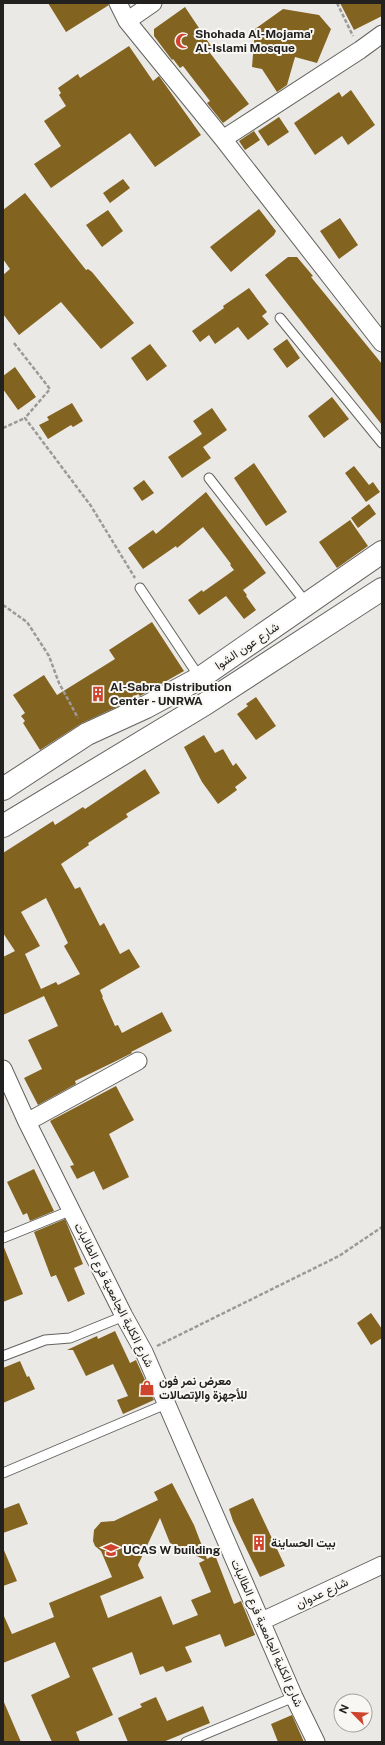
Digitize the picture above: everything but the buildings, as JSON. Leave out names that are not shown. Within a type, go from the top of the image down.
[{"type":"main road","name":"شارع عون الشوا","points":[[3,789],[87,734],[146,707],[200,678],[308,605],[382,552]]},
{"type":"main road","name":"شارع عون الشوا","points":[[3,826],[205,704],[382,590]]},
{"type":"street","points":[[118,3],[127,21],[224,139],[382,343]]},
{"type":"street","points":[[127,21],[153,3]]},
{"type":"street","points":[[224,139],[382,34]]},
{"type":"street","points":[[27,1122],[138,1061]]},
{"type":"street","name":"شارع الكلية الجامعية فرع الطالبات","points":[[3,1069],[27,1122],[124,1316],[144,1352],[294,1697],[316,1742]]},
{"type":"street","name":"شارع عدوان","points":[[262,1621],[382,1565]]},
{"type":"lane","points":[[280,318],[382,443]]},
{"type":"lane","points":[[209,478],[308,605]]},
{"type":"lane","points":[[140,588],[200,678]]},
{"type":"lane","points":[[3,1238],[72,1210]]},
{"type":"lane","points":[[3,1356],[45,1340],[70,1338],[124,1316]]},
{"type":"lane","points":[[3,1473],[166,1404]]},
{"type":"lane","points":[[186,1742],[294,1697]]},
{"type":"path","points":[[337,3],[360,50]]},
{"type":"path","points":[[3,428],[25,418],[50,389],[14,343]]},
{"type":"path","points":[[25,418],[91,506],[140,588]]},
{"type":"path","points":[[3,605],[27,622],[49,656],[59,683],[87,734]]},
{"type":"path","points":[[144,1352],[339,1256],[382,1227]]},
{"type":"place","name":"Shohada Al-Mojama' Al-Islami Mosque","points":[[183,41]]},
{"type":"place","name":"Al-Sabra Distribution Center - UNRWA","points":[[98,694]]},
{"type":"place","name":"معرض نمر فون للأجهزة والإتصالات","points":[[147,1388]]},
{"type":"place","name":"بيت الحساينة","points":[[259,1543]]},
{"type":"place","name":"UCAS W building","points":[[111,1550]]}]
